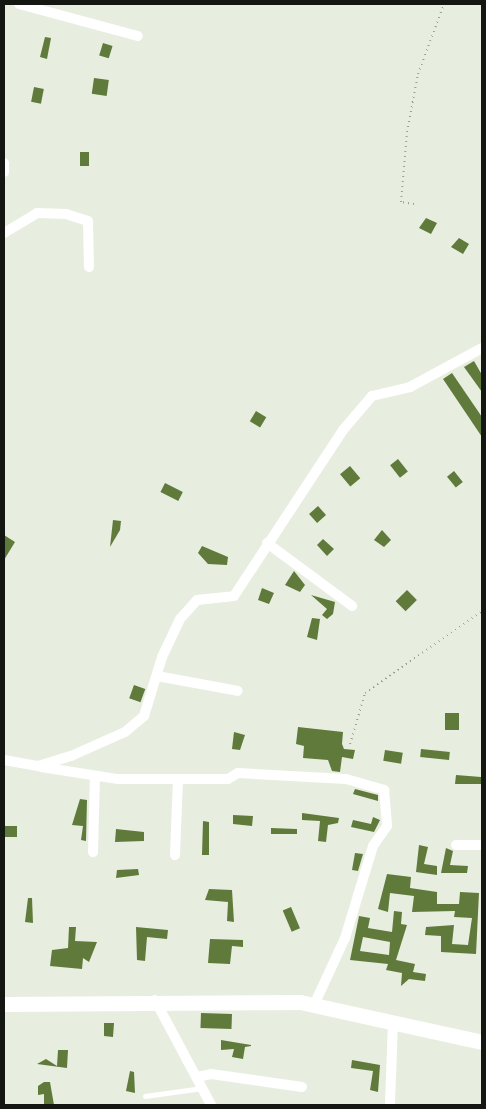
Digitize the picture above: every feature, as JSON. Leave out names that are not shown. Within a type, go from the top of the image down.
[{"type":"main road","points":[[4,1004],[155,1000],[314,1005],[482,1042]]},
{"type":"street","points":[[19,4],[138,36]]},
{"type":"street","points":[[4,163],[4,172]]},
{"type":"street","points":[[4,233],[37,213],[66,214],[88,221],[90,267]]},
{"type":"street","points":[[38,766],[125,732],[144,716],[157,676],[180,619],[197,600],[234,596],[267,543],[372,396],[410,387],[482,348]]},
{"type":"street","points":[[267,543],[352,606]]},
{"type":"street","points":[[157,676],[238,691]]},
{"type":"street","points":[[4,760],[95,776],[178,780],[228,779],[238,773],[346,779],[384,790],[387,826],[373,846],[345,938],[314,1005]]},
{"type":"street","points":[[93,852],[95,776]]},
{"type":"street","points":[[175,856],[178,780]]},
{"type":"street","points":[[456,844],[482,845]]},
{"type":"street","points":[[155,1000],[212,1105]]},
{"type":"street","points":[[390,1103],[393,1022]]},
{"type":"street","points":[[197,1077],[211,1074],[302,1087]]},
{"type":"lane","points":[[145,1096],[202,1088]]},
{"type":"path","points":[[414,204],[401,202],[406,132],[418,74],[444,4]]},
{"type":"path","points":[[350,744],[365,693],[482,611]]},
{"type":"building","points":[[45,37],[51,38],[47,59],[40,57]]},
{"type":"building","points":[[103,43],[113,46],[109,58],[99,55]]},
{"type":"building","points":[[94,78],[109,80],[107,96],[92,94]]},
{"type":"building","points":[[34,87],[44,89],[41,104],[31,102]]},
{"type":"building","points":[[80,152],[89,152],[89,166],[80,166]]},
{"type":"building","points":[[426,218],[437,223],[431,234],[419,228]]},
{"type":"building","points":[[459,238],[469,244],[463,254],[451,247]]},
{"type":"building","points":[[474,361],[482,375],[482,392],[464,367]]},
{"type":"building","points":[[452,373],[482,417],[482,437],[443,379]]},
{"type":"building","points":[[256,411],[266,417],[260,427],[250,421]]},
{"type":"building","points":[[398,459],[408,472],[400,478],[390,465]]},
{"type":"building","points":[[350,466],[360,478],[350,487],[340,474]]},
{"type":"building","points":[[454,471],[463,482],[456,488],[447,477]]},
{"type":"building","points":[[165,483],[183,492],[178,501],[160,492]]},
{"type":"building","points":[[318,506],[326,515],[317,523],[309,514]]},
{"type":"building","points":[[113,520],[121,521],[120,530],[110,547]]},
{"type":"building","points":[[382,530],[391,540],[384,547],[374,540]]},
{"type":"building","points":[[4,535],[15,542],[4,560]]},
{"type":"building","points":[[323,539],[334,549],[327,556],[317,545]]},
{"type":"building","points":[[202,546],[228,557],[227,565],[208,564],[198,553]]},
{"type":"building","points":[[294,571],[305,585],[300,592],[285,585]]},
{"type":"building","points":[[262,588],[274,593],[269,604],[258,600]]},
{"type":"building","points":[[407,590],[417,600],[406,611],[396,601]]},
{"type":"building","points":[[311,595],[335,602],[333,614],[327,619],[322,615],[327,609]]},
{"type":"building","points":[[312,618],[320,619],[317,640],[307,637]]},
{"type":"building","points":[[134,685],[145,689],[140,702],[129,698]]},
{"type":"building","points":[[445,713],[459,713],[459,730],[445,730]]},
{"type":"building","points":[[298,727],[343,732],[342,744],[344,749],[355,750],[353,759],[342,757],[340,772],[332,771],[328,760],[303,758],[304,746],[296,744]]},
{"type":"building","points":[[234,732],[245,735],[240,750],[232,749]]},
{"type":"building","points":[[421,749],[450,752],[449,760],[420,757]]},
{"type":"building","points":[[385,750],[403,753],[401,764],[383,761]]},
{"type":"building","points":[[456,775],[481,777],[481,784],[455,784]]},
{"type":"building","points":[[355,789],[378,795],[378,801],[353,794]]},
{"type":"building","points":[[80,799],[87,800],[86,841],[81,840],[83,826],[72,825]]},
{"type":"building","points":[[302,813],[339,818],[338,823],[328,825],[326,842],[318,841],[320,821],[302,820]]},
{"type":"building","points":[[233,815],[253,816],[252,826],[233,824]]},
{"type":"building","points":[[373,817],[380,820],[374,832],[351,827],[353,820],[371,824]]},
{"type":"building","points":[[203,821],[209,822],[209,855],[202,855]]},
{"type":"building","points":[[4,826],[17,826],[17,837],[4,837]]},
{"type":"building","points":[[271,828],[297,829],[297,834],[271,834]]},
{"type":"building","points":[[116,829],[144,832],[144,841],[115,842]]},
{"type":"building","points":[[419,845],[428,847],[424,864],[437,866],[437,875],[416,872]]},
{"type":"building","points":[[446,848],[453,851],[450,865],[468,866],[467,873],[441,873]]},
{"type":"building","points":[[355,853],[363,854],[358,871],[352,870]]},
{"type":"building","points":[[138,869],[139,875],[116,878],[117,870]]},
{"type":"building","points":[[387,874],[411,877],[410,888],[437,892],[437,904],[459,904],[460,892],[479,893],[476,954],[441,952],[441,936],[425,935],[426,927],[454,925],[452,944],[468,945],[472,918],[454,917],[455,911],[412,912],[414,896],[390,893],[388,912],[378,909]]},
{"type":"building","points":[[209,889],[232,890],[234,922],[227,921],[228,902],[205,900]]},
{"type":"building","points":[[28,898],[32,898],[33,923],[25,922]]},
{"type":"building","points":[[291,907],[300,928],[292,932],[283,911]]},
{"type":"building","points":[[394,911],[402,912],[401,924],[407,925],[396,960],[415,964],[413,972],[426,974],[425,981],[409,979],[401,986],[402,973],[386,970],[388,964],[350,960],[359,916],[370,918],[368,928],[392,932]],"holes":[[[363,937],[390,942],[389,955],[360,951]]]},
{"type":"building","points":[[69,927],[76,927],[75,941],[97,942],[89,962],[83,958],[82,969],[50,966],[52,950],[68,948]]},
{"type":"building","points":[[136,927],[168,930],[167,939],[147,937],[145,961],[137,960]]},
{"type":"building","points":[[210,939],[243,940],[243,947],[232,946],[230,964],[208,963]]},
{"type":"building","points":[[201,1013],[232,1014],[231,1029],[200,1028]]},
{"type":"building","points":[[104,1023],[114,1023],[113,1037],[104,1036]]},
{"type":"building","points":[[221,1040],[251,1046],[245,1047],[243,1059],[232,1057],[234,1049],[221,1050]]},
{"type":"building","points":[[58,1050],[68,1050],[67,1068],[37,1064],[46,1059],[57,1066]]},
{"type":"building","points":[[352,1060],[380,1065],[378,1092],[370,1090],[373,1071],[351,1068]]},
{"type":"building","points":[[130,1071],[134,1072],[135,1093],[126,1091]]},
{"type":"building","points":[[44,1082],[50,1082],[54,1105],[44,1105],[44,1094],[38,1095],[38,1086]]}]
